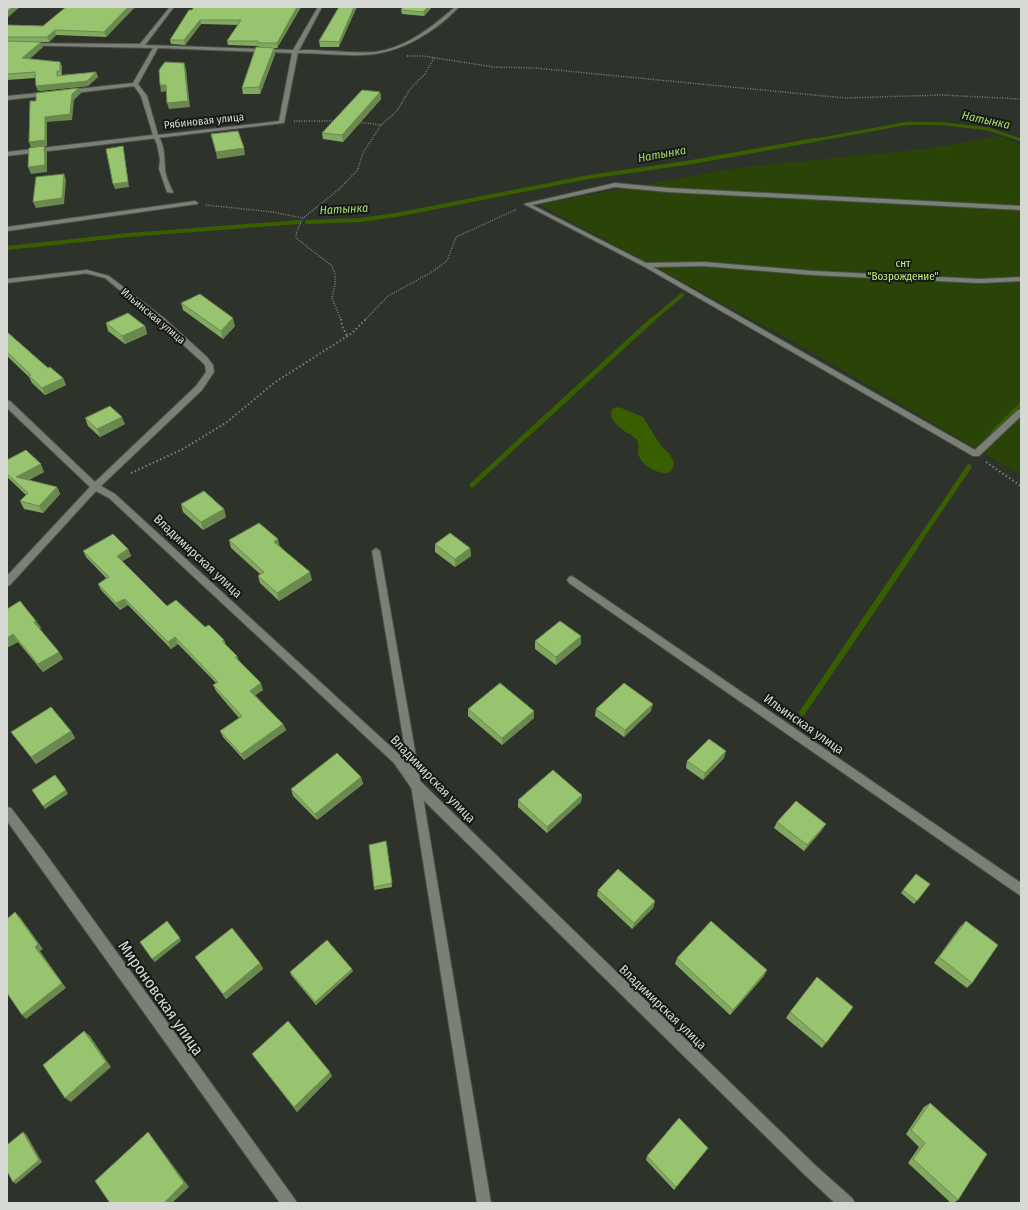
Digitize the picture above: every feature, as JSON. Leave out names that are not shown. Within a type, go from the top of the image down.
[{"type":"street","points":[[141,46],[172,7]]},
{"type":"street","points":[[282,122],[295,52],[320,7]]},
{"type":"street","points":[[7,44],[141,46],[295,52]]},
{"type":"street","points":[[135,84],[156,47]]},
{"type":"street","points":[[61,92],[135,84]]},
{"type":"street","points":[[135,84],[144,96],[156,136]]},
{"type":"street","points":[[7,98],[53,93]]},
{"type":"street","name":"Рябиновая улица","points":[[7,154],[282,122]]},
{"type":"street","name":"Ильинская улица","points":[[87,272],[97,273],[107,277],[162,320],[204,359],[210,372],[199,388],[95,487]]},
{"type":"street","name":"Владимирская улица","points":[[7,403],[95,487],[112,496],[398,760],[416,785],[806,1166],[846,1203]]},
{"type":"street","points":[[7,582],[95,487]]},
{"type":"street","name":"Ильинская улица","points":[[572,580],[1021,890]]},
{"type":"street","name":"Мироновская улица","points":[[7,812],[39,854],[175,1046],[289,1203]]},
{"type":"lane","points":[[295,52],[379,53],[409,44],[457,7]]},
{"type":"lane","points":[[156,136],[160,144],[163,160],[162,169],[170,192]]},
{"type":"lane","points":[[527,204],[615,186],[1021,208]]},
{"type":"lane","points":[[7,229],[195,203]]},
{"type":"lane","points":[[527,204],[645,265],[976,454],[1021,412]]},
{"type":"lane","points":[[645,265],[704,264],[812,273],[980,281],[1021,279]]},
{"type":"lane","points":[[7,281],[87,272]]},
{"type":"lane","points":[[376,551],[416,785],[484,1203]]},
{"type":"path","points":[[379,53],[434,58],[494,67],[535,68],[671,83],[845,98],[941,95],[1021,99]]},
{"type":"path","points":[[348,336],[342,326],[341,316],[332,298],[336,286],[336,275],[331,264],[324,257],[301,244],[296,238],[297,231],[304,218],[337,191],[357,171],[363,153],[381,125],[397,111],[410,90],[425,74],[434,58]]},
{"type":"path","points":[[282,122],[298,120],[341,121]]},
{"type":"path","points":[[353,122],[381,125]]},
{"type":"path","points":[[195,203],[273,212],[304,218]]},
{"type":"path","points":[[131,473],[183,449],[227,422],[274,383],[348,336],[388,296],[432,272],[447,261],[456,237],[527,204]]},
{"type":"path","points":[[976,454],[1021,486]]},
{"type":"green space","name":"снт \"Возрождение\"","points":[[999,136],[1021,145],[1021,475],[805,348],[539,204],[743,167],[926,149]]},
{"type":"shaded area","points":[[619,407],[643,417],[661,446],[669,453],[674,462],[673,468],[670,472],[662,473],[653,470],[644,464],[639,456],[638,441],[623,430],[611,418],[612,409]]},
{"type":"building","points":[[7,7],[13,7],[7,12]]},
{"type":"building","points":[[66,7],[128,7],[104,32],[55,30],[47,37],[7,37],[7,25],[43,26]]},
{"type":"building","points":[[194,7],[297,7],[277,43],[258,43],[258,41],[227,41],[241,20],[200,20],[184,40],[170,40],[189,10],[192,10]]},
{"type":"building","points":[[339,7],[354,7],[339,42],[319,41]]},
{"type":"building","points":[[403,7],[428,7],[423,12],[401,10]]},
{"type":"building","points":[[7,41],[41,42],[22,58],[60,62],[60,71],[57,71],[57,76],[96,72],[87,81],[36,86],[35,72],[7,74]]},
{"type":"building","points":[[256,47],[274,48],[259,87],[242,88]]},
{"type":"building","points":[[165,62],[184,63],[188,101],[167,103],[166,85],[160,85],[159,70]]},
{"type":"building","points":[[79,88],[72,94],[70,114],[45,117],[45,140],[29,142],[30,101],[36,101],[36,93]]},
{"type":"building","points":[[362,90],[380,92],[342,135],[322,133]]},
{"type":"building","points":[[238,131],[244,148],[216,152],[211,134]]},
{"type":"building","points":[[44,146],[45,165],[28,167],[29,148]]},
{"type":"building","points":[[123,146],[128,182],[113,184],[106,149]]},
{"type":"building","points":[[64,174],[62,198],[33,202],[36,177]]},
{"type":"building","points":[[200,294],[233,318],[221,331],[181,303]]},
{"type":"building","points":[[128,313],[145,326],[122,336],[106,323]]},
{"type":"building","points":[[7,332],[48,368],[50,367],[63,378],[42,388],[7,352]]},
{"type":"building","points":[[110,406],[122,417],[97,429],[85,418]]},
{"type":"building","points":[[26,450],[41,464],[16,477],[57,487],[39,506],[20,501],[28,493],[7,474],[7,460]]},
{"type":"building","points":[[204,491],[224,509],[201,522],[181,504]]},
{"type":"building","points":[[259,523],[278,539],[274,542],[310,572],[277,593],[258,576],[264,572],[229,540]]},
{"type":"building","points":[[450,533],[470,548],[455,559],[435,544]]},
{"type":"building","points":[[113,534],[128,549],[117,556],[167,606],[176,600],[205,627],[209,625],[224,640],[222,641],[237,656],[235,657],[261,683],[250,691],[283,724],[241,754],[220,731],[242,716],[213,685],[218,682],[175,637],[168,642],[125,599],[116,603],[98,584],[109,577],[83,551]]},
{"type":"building","points":[[20,601],[36,621],[34,622],[59,652],[38,664],[13,634],[7,638],[7,609]]},
{"type":"building","points":[[560,621],[581,636],[556,657],[535,641]]},
{"type":"building","points":[[500,683],[534,711],[502,738],[468,709]]},
{"type":"building","points":[[624,683],[653,704],[625,730],[596,709]]},
{"type":"building","points":[[51,707],[71,731],[31,757],[11,732]]},
{"type":"building","points":[[709,739],[726,751],[705,773],[687,761]]},
{"type":"building","points":[[337,753],[361,777],[315,814],[291,789]]},
{"type":"building","points":[[553,770],[582,795],[547,827],[518,800]]},
{"type":"building","points":[[55,775],[66,790],[43,806],[32,790]]},
{"type":"building","points":[[796,801],[826,824],[807,845],[777,822]]},
{"type":"building","points":[[386,841],[392,883],[374,887],[369,845]]},
{"type":"building","points":[[618,869],[655,901],[634,923],[598,890]]},
{"type":"building","points":[[916,874],[930,884],[917,901],[903,890]]},
{"type":"building","points":[[15,912],[38,944],[35,947],[62,983],[22,1015],[7,993],[7,919]]},
{"type":"building","points":[[167,921],[180,938],[152,959],[140,942]]},
{"type":"building","points":[[711,921],[767,970],[733,1010],[677,958]]},
{"type":"building","points":[[966,921],[998,945],[972,983],[939,957]]},
{"type":"building","points":[[232,928],[260,963],[223,994],[195,957]]},
{"type":"building","points":[[327,940],[352,969],[315,1002],[290,972]]},
{"type":"building","points":[[817,977],[853,1007],[826,1043],[790,1012]]},
{"type":"building","points":[[288,1021],[330,1072],[294,1107],[252,1054]]},
{"type":"building","points":[[84,1031],[106,1062],[65,1098],[43,1065]]},
{"type":"building","points":[[930,1103],[987,1154],[958,1200],[913,1159],[925,1143],[911,1130]]},
{"type":"building","points":[[679,1118],[708,1148],[676,1187],[647,1156]]},
{"type":"building","points":[[23,1132],[39,1160],[13,1182],[7,1171],[7,1145]]},
{"type":"building","points":[[148,1132],[184,1183],[164,1203],[110,1203],[95,1181]]},
{"type":"waterway","name":"Натынка","points":[[810,141],[909,123],[946,124],[988,129],[1021,140]]},
{"type":"waterway","name":"Натынка","points":[[307,222],[360,220],[396,215],[589,177],[692,162],[815,140]]},
{"type":"waterway","name":"Натынка","points":[[7,248],[129,235],[299,222]]},
{"type":"waterway","points":[[652,320],[682,295]]},
{"type":"waterway","points":[[472,485],[653,319]]},
{"type":"waterway","points":[[993,433],[1021,405]]},
{"type":"waterway","points":[[914,548],[969,467]]},
{"type":"waterway","points":[[802,713],[915,547]]}]
